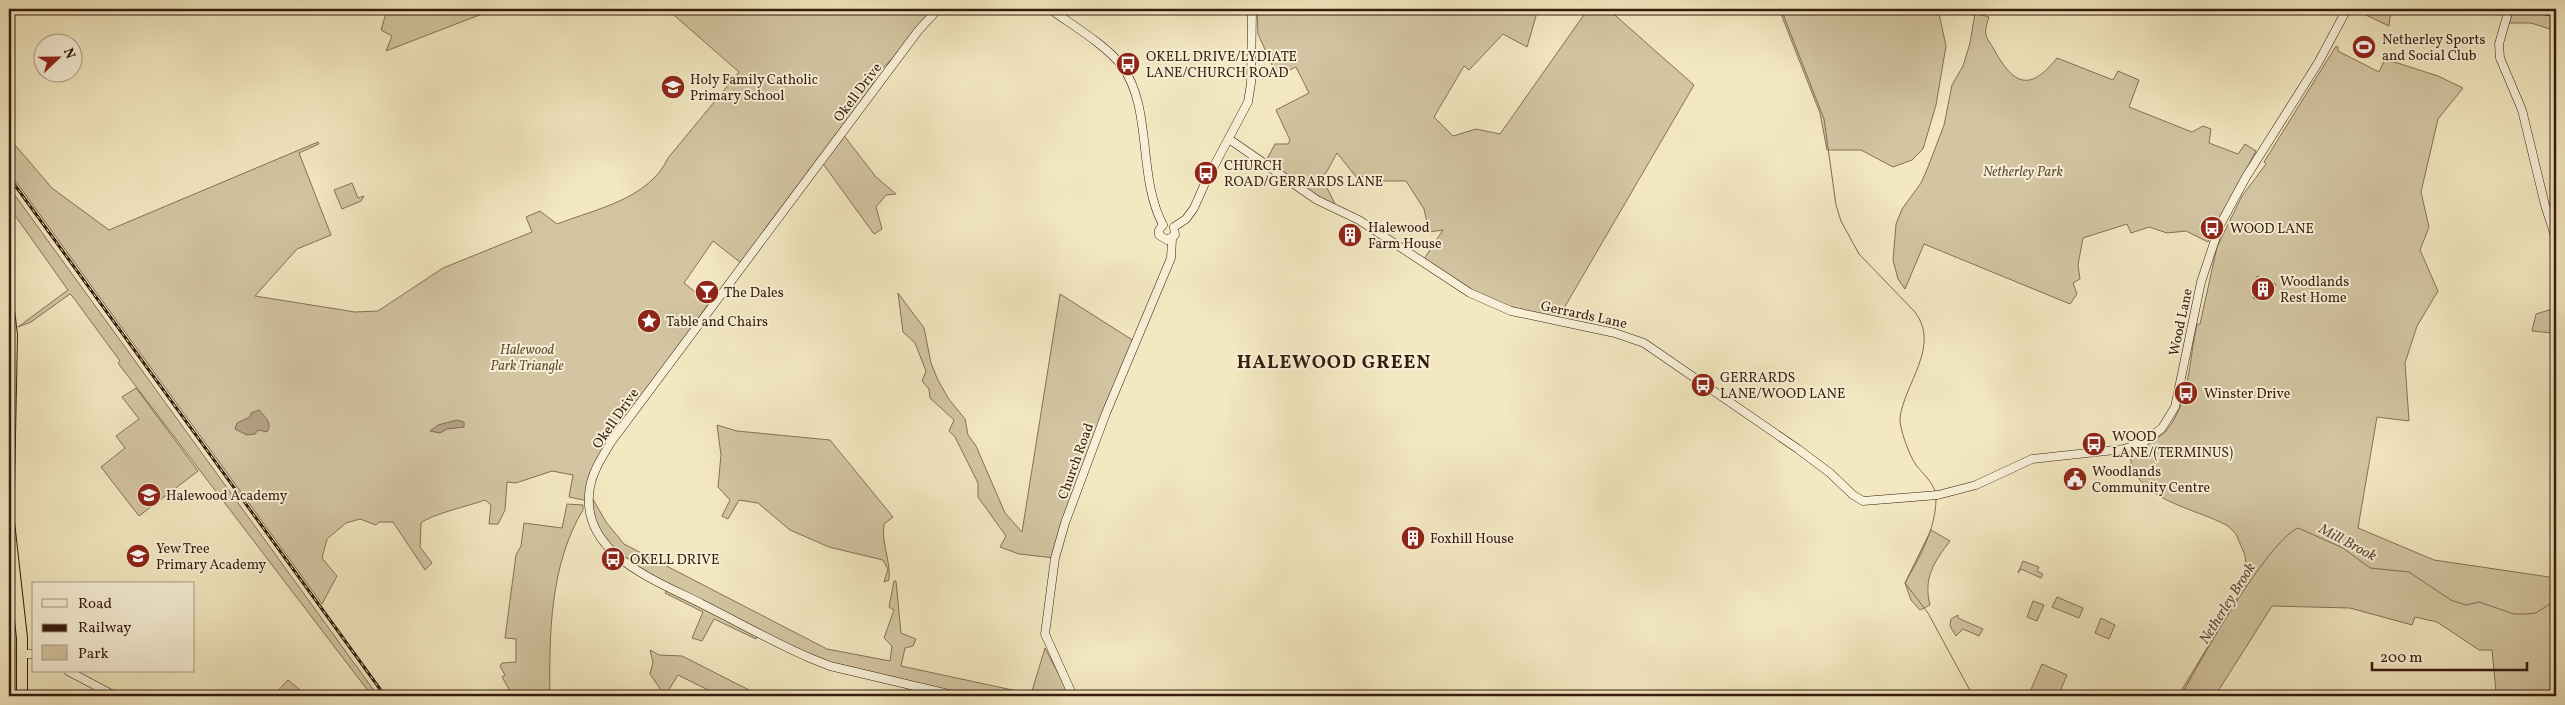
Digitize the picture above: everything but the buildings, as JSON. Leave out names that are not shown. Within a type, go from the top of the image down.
[{"type":"highway","points":[[9,310],[12,332],[9,488]]},
{"type":"highway","points":[[9,522],[23,654],[22,696]]},
{"type":"street","name":"Okell Drive","points":[[938,9],[913,38],[612,442],[595,471],[590,486],[590,503],[595,527],[612,552],[636,570],[668,587],[810,658],[830,666],[957,696]]},
{"type":"street","points":[[1050,9],[1114,58],[1130,79],[1137,99],[1152,202],[1164,225]]},
{"type":"street","points":[[1174,227],[1186,220],[1194,208],[1249,96],[1252,9]]},
{"type":"street","name":"Wood Lane","points":[[1934,496],[1976,485],[2032,459],[2136,446],[2152,437],[2162,428],[2175,407],[2201,282],[2217,233],[2246,177],[2318,63],[2347,9]]},
{"type":"street","points":[[2509,9],[2499,44],[2500,58],[2522,110],[2545,205],[2556,239]]},
{"type":"street","points":[[2540,9],[2556,13]]},
{"type":"street","name":"Gerrards Lane","points":[[1229,139],[1317,200],[1359,220],[1470,293],[1511,312],[1626,336],[1644,343],[1798,449],[1830,473],[1857,498],[1871,502],[1934,496]]},
{"type":"street","points":[[1169,224],[1174,227],[1175,235],[1172,239],[1164,240],[1161,237],[1159,230],[1164,225],[1169,224]]},
{"type":"street","name":"Church Road","points":[[1073,696],[1049,647],[1045,634],[1055,558],[1068,516],[1106,413],[1171,258],[1172,239]]},
{"type":"street","points":[[23,654],[32,654]]},
{"type":"street","points":[[70,672],[115,696]]},
{"type":"green space","points":[[384,9],[448,9],[450,13],[459,9],[495,9],[386,51],[392,36],[381,30],[387,10]]},
{"type":"green space","name":"Halewood Park Triangle","points":[[667,9],[932,9],[892,59],[877,73],[869,92],[741,263],[713,241],[684,283],[709,303],[590,472],[588,501],[569,497],[573,475],[552,471],[516,483],[507,482],[505,510],[498,524],[489,524],[491,505],[485,500],[442,513],[421,523],[420,547],[432,563],[425,570],[393,522],[379,522],[376,525],[360,519],[346,523],[327,539],[322,558],[337,576],[322,604],[9,172],[9,138],[52,188],[109,230],[318,142],[319,144],[299,153],[331,235],[297,249],[255,296],[355,312],[378,311],[443,268],[532,232],[526,217],[540,211],[557,224],[620,201],[648,184],[739,72]]},
{"type":"green space","points":[[1257,9],[1538,9],[1527,47],[1503,34],[1469,70],[1464,66],[1434,117],[1453,136],[1476,129],[1500,134],[1588,9],[1608,9],[1694,85],[1560,315],[1554,320],[1489,302],[1422,262],[1443,230],[1429,232],[1424,209],[1406,181],[1370,181],[1368,175],[1357,178],[1337,153],[1326,173],[1321,176],[1336,206],[1316,196],[1267,159],[1275,144],[1288,144],[1290,140],[1276,110],[1309,93],[1296,67],[1277,76],[1258,34]]},
{"type":"green space","points":[[1779,9],[1938,9],[1946,46],[1936,105],[1923,149],[1912,160],[1893,167],[1861,150],[1827,150],[1820,113]]},
{"type":"green space","points":[[2353,9],[2391,9],[2389,26]]},
{"type":"green space","points":[[2521,10],[2556,17],[2556,31],[2531,23],[2508,23],[2512,15]]},
{"type":"green space","name":"Netherley Park","points":[[1975,13],[1989,17],[1986,36],[2003,65],[2017,78],[2025,80],[2040,75],[2057,58],[2113,80],[2118,71],[2139,80],[2129,107],[2192,132],[2203,126],[2211,129],[2209,143],[2238,154],[2245,144],[2256,151],[2208,242],[2186,231],[2167,233],[2149,227],[2131,233],[2127,224],[2083,238],[2078,265],[2080,279],[2073,283],[2077,294],[2070,304],[1924,244],[1905,289],[1898,279],[1893,260],[1896,224],[1902,209],[1921,183],[1944,125],[1952,85],[1963,66],[1970,43]]},
{"type":"green space","points":[[2336,46],[2338,51],[2379,72],[2385,59],[2438,76],[2463,88],[2438,119],[2421,192],[2429,227],[2420,250],[2438,291],[2417,326],[2405,363],[2409,421],[2377,417],[2358,528],[2434,560],[2556,578],[2556,696],[2521,696],[2496,692],[2492,650],[2479,650],[2437,622],[2415,617],[2412,625],[2350,608],[2272,606],[2215,696],[2178,696],[2247,582],[2245,555],[2236,534],[2228,526],[2168,501],[2142,483],[2134,470],[2130,455],[2136,449],[2163,434],[2175,419],[2188,379],[2197,324],[2200,324],[2217,247],[2242,196],[2266,164],[2264,162]],"holes":[[[2257,276],[2276,284],[2263,301],[2253,298],[2256,290],[2252,288]]]},
{"type":"green space","points":[[842,133],[876,177],[896,194],[886,195],[876,207],[882,229],[874,234],[821,161]]},
{"type":"green space","points":[[352,183],[358,198],[364,196],[361,201],[342,209],[334,190]]},
{"type":"green space","points":[[9,187],[378,696],[372,696],[118,363],[120,361],[73,297],[70,294],[31,322],[18,327],[68,290],[9,207]]},
{"type":"green space","points":[[898,293],[924,328],[931,363],[937,378],[948,398],[965,419],[968,435],[976,446],[1005,513],[1022,532],[1060,294],[1134,341],[1055,558],[1019,554],[1000,547],[1006,536],[978,497],[978,483],[955,437],[949,431],[954,420],[930,398],[929,389],[922,381],[926,371],[915,343],[903,332]]},
{"type":"green space","points":[[2549,310],[2556,315],[2556,329],[2552,333],[2532,331],[2536,314]]},
{"type":"green space","points":[[136,388],[198,471],[139,516],[101,467],[125,448],[116,436],[139,419],[122,397]]},
{"type":"green space","points":[[717,425],[737,431],[830,440],[893,517],[884,524],[883,531],[889,566],[889,580],[884,582],[888,569],[883,560],[829,547],[790,530],[758,503],[739,500],[728,519],[722,516],[730,500],[718,487],[721,455]]},
{"type":"green space","points":[[590,494],[606,522],[624,544],[827,649],[890,661],[892,646],[884,638],[894,610],[889,607],[894,581],[896,581],[901,633],[916,639],[913,646],[905,648],[901,666],[1031,694],[1045,648],[1070,696],[957,696],[830,666],[759,634],[756,639],[714,619],[702,641],[692,638],[703,612],[665,593],[669,587],[612,552],[595,527]]},
{"type":"green space","points":[[567,504],[583,505],[583,510],[572,531],[558,576],[551,625],[550,696],[513,696],[502,677],[505,675],[500,666],[502,663],[516,662],[516,639],[505,638],[516,555],[521,546],[524,523],[562,528]]},
{"type":"green space","points":[[1931,530],[1950,541],[1931,571],[1928,587],[1930,605],[1920,610],[1911,600],[1905,583]]},
{"type":"green space","points":[[2023,561],[2039,567],[2037,571],[2043,574],[2041,578],[2021,569],[2018,573]]},
{"type":"green space","points":[[2057,597],[2083,608],[2079,618],[2052,607]]},
{"type":"green space","points":[[2033,601],[2044,605],[2037,621],[2027,617]]},
{"type":"green space","points":[[1958,615],[1958,618],[1983,629],[1979,636],[1963,629],[1956,636],[1950,626],[1951,619]]},
{"type":"green space","points":[[2101,618],[2115,625],[2109,639],[2095,633]]},
{"type":"green space","points":[[650,650],[659,655],[682,656],[761,696],[720,696],[678,675],[665,696],[650,674],[653,662]]},
{"type":"green space","points":[[2042,664],[2067,675],[2058,696],[2028,696]]},
{"type":"green space","points":[[288,680],[300,690],[295,696],[273,696]]},
{"type":"shaded area","points":[[259,410],[269,423],[267,432],[258,430],[255,434],[247,435],[235,429],[237,423]]},
{"type":"shaded area","points":[[457,420],[464,422],[464,427],[447,429],[440,433],[430,431],[438,425]]},
{"type":"waterway","points":[[1781,9],[1824,119],[1836,205],[1841,221],[1859,254],[1915,312],[1922,325],[1924,338],[1923,352],[1903,405],[1900,423],[1905,442],[1916,465],[1930,481],[1936,493]]},
{"type":"waterway","points":[[1936,499],[1930,532],[1905,583],[1928,613],[1973,696]]},
{"type":"waterway","name":"Mill Brook","points":[[2181,696],[2252,578],[2269,555],[2285,538],[2298,528],[2343,548],[2370,568],[2409,572],[2451,600],[2466,605],[2479,602],[2514,614],[2527,614],[2536,613],[2548,605],[2556,603]]},
{"type":"railway","points":[[9,177],[385,696]]},
{"type":"place","name":"Netherley Sports and Social Club","points":[[2364,47]]},
{"type":"place","name":"OKELL DRIVE/LYDIATE LANE/CHURCH ROAD","points":[[1128,64]]},
{"type":"place","name":"Holy Family Catholic Primary School","points":[[673,87]]},
{"type":"place","name":"CHURCH ROAD/GERRARDS LANE","points":[[1206,173]]},
{"type":"place","name":"WOOD LANE","points":[[2212,228]]},
{"type":"place","name":"Halewood Farm House","points":[[1350,235]]},
{"type":"place","name":"Woodlands Rest Home","points":[[2263,289]]},
{"type":"place","name":"The Dales","points":[[707,292]]},
{"type":"place","name":"Table and Chairs","points":[[649,321]]},
{"type":"place","name":"GERRARDS LANE/WOOD LANE","points":[[1703,385]]},
{"type":"place","name":"Winster Drive","points":[[2186,393]]},
{"type":"place","name":"WOOD LANE/(TERMINUS)","points":[[2094,444]]},
{"type":"place","name":"Woodlands Community Centre","points":[[2075,479]]},
{"type":"place","name":"Halewood Academy","points":[[149,495]]},
{"type":"place","name":"Foxhill House","points":[[1413,538]]},
{"type":"place","name":"Yew Tree Primary Academy","points":[[138,556]]},
{"type":"place","name":"OKELL DRIVE","points":[[613,559]]},
{"type":"district","name":"HALEWOOD GREEN","points":[[1334,361]]},
{"type":"water label","name":"Netherley Brook","points":[[2227,603]]}]
